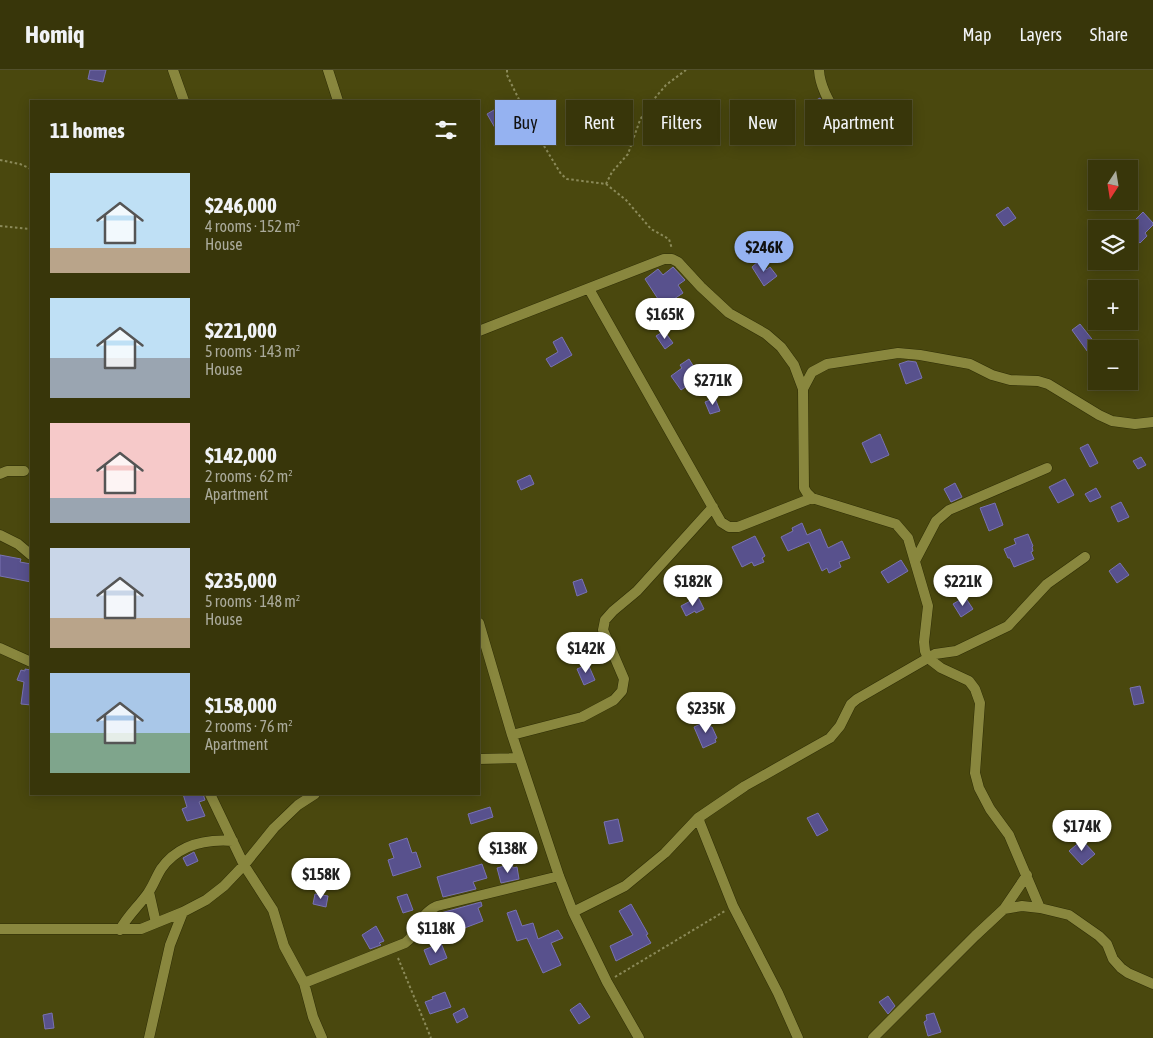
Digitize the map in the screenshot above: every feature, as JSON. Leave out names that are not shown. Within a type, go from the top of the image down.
[{"type":"street","points":[[173,70],[184,100]]},
{"type":"street","points":[[328,70],[338,100]]},
{"type":"street","points":[[819,70],[824,92],[830,100]]},
{"type":"street","points":[[480,332],[664,259],[672,259],[678,262],[729,313],[766,334],[781,347],[794,365],[803,389],[804,488],[812,498],[896,524],[908,538],[928,606],[924,642],[925,651],[928,658],[941,668],[969,681],[975,689],[980,704],[975,773],[979,788],[990,810],[1009,835],[1040,908]]},
{"type":"street","points":[[589,289],[721,522],[729,527],[738,527],[812,498]]},
{"type":"street","points":[[803,389],[812,372],[827,364],[898,353],[920,355],[970,364],[992,375],[1010,380],[1038,381],[1048,384],[1112,421],[1135,424],[1153,422]]},
{"type":"street","points":[[915,561],[936,521],[949,510],[1047,468]]},
{"type":"street","points":[[0,474],[7,471],[24,471]]},
{"type":"street","points":[[512,735],[582,717],[614,700],[622,691],[624,679],[603,630],[605,620],[612,611],[637,591],[712,507]]},
{"type":"street","points":[[0,535],[18,544],[30,554]]},
{"type":"street","points":[[573,912],[625,886],[665,854],[698,818],[745,786],[830,738],[840,726],[851,704],[857,698],[934,654],[956,651],[1008,626],[1046,584],[1086,557]]},
{"type":"street","points":[[480,626],[519,758],[558,876],[607,982],[639,1038]]},
{"type":"street","points":[[0,648],[30,662]]},
{"type":"street","points":[[480,759],[519,758]]},
{"type":"street","points":[[210,795],[244,865],[269,901],[284,946],[304,983],[322,1038]]},
{"type":"street","points":[[0,929],[141,930],[206,900],[244,865],[274,828],[298,805],[313,795]]},
{"type":"street","points":[[698,818],[733,906],[778,993],[798,1038]]},
{"type":"street","points":[[120,930],[149,892],[169,859],[179,852],[203,842],[233,842]]},
{"type":"street","points":[[304,983],[411,939],[425,914],[437,906],[558,876]]},
{"type":"street","points":[[873,1038],[1004,909],[1027,876]]},
{"type":"street","points":[[149,892],[156,923]]},
{"type":"street","points":[[1004,909],[1022,906],[1069,915],[1107,944],[1113,959],[1121,968],[1153,984]]},
{"type":"street","points":[[149,1038],[170,945],[183,912]]},
{"type":"path","points":[[506,70],[532,126],[561,174],[567,179],[606,184],[626,200],[651,228],[669,239],[678,262]]},
{"type":"path","points":[[606,184],[612,172],[628,154],[640,120],[650,105],[666,85],[686,70]]},
{"type":"path","points":[[0,160],[20,164],[30,169]]},
{"type":"path","points":[[0,226],[30,229]]},
{"type":"path","points":[[607,982],[733,906]]},
{"type":"path","points":[[392,946],[431,1038]]},
{"type":"building","points":[[90,70],[106,70],[103,82],[88,79]]},
{"type":"building","points":[[495,109],[495,128],[487,114]]},
{"type":"building","points":[[1008,207],[1016,218],[1004,226],[996,215]]},
{"type":"building","points":[[1143,212],[1153,223],[1145,233],[1147,236],[1140,243],[1138,241],[1138,220],[1135,220]]},
{"type":"building","points":[[759,261],[766,270],[770,267],[777,276],[764,286],[752,267]]},
{"type":"building","points":[[673,267],[685,280],[678,285],[683,293],[674,299],[677,304],[664,314],[657,304],[660,302],[645,279],[658,269],[663,275]]},
{"type":"building","points":[[1080,324],[1093,340],[1088,340],[1088,352],[1072,330]]},
{"type":"building","points":[[664,331],[673,343],[665,349],[656,336]]},
{"type":"building","points":[[562,337],[572,355],[551,367],[546,359],[558,352],[553,342]]},
{"type":"building","points":[[689,359],[700,377],[681,390],[671,376],[682,368],[680,365]]},
{"type":"building","points":[[908,361],[916,362],[922,378],[906,384],[899,364]]},
{"type":"building","points":[[715,398],[720,411],[710,414],[705,402]]},
{"type":"building","points":[[880,434],[889,455],[871,463],[862,443]]},
{"type":"building","points":[[1088,444],[1098,463],[1090,467],[1080,448]]},
{"type":"building","points":[[1141,457],[1146,465],[1138,469],[1133,461]]},
{"type":"building","points":[[530,475],[534,484],[521,490],[517,481]]},
{"type":"building","points":[[1065,479],[1074,495],[1058,503],[1049,487]]},
{"type":"building","points":[[955,483],[962,497],[951,502],[944,489]]},
{"type":"building","points":[[1096,488],[1101,497],[1090,502],[1085,494]]},
{"type":"building","points":[[1121,502],[1129,517],[1118,522],[1111,507]]},
{"type":"building","points":[[995,503],[1003,525],[989,531],[980,508]]},
{"type":"building","points":[[802,523],[807,535],[820,529],[828,548],[842,541],[850,558],[839,562],[841,567],[829,573],[827,568],[822,571],[809,542],[788,551],[781,537],[793,531],[792,528]]},
{"type":"building","points":[[1028,534],[1033,546],[1033,551],[1031,552],[1034,559],[1014,567],[1004,549],[1016,544],[1014,539]]},
{"type":"building","points":[[755,536],[765,556],[762,558],[764,562],[754,566],[752,562],[742,567],[732,547]]},
{"type":"building","points":[[0,555],[21,559],[20,562],[30,564],[30,582],[0,576]]},
{"type":"building","points":[[901,560],[908,571],[888,583],[881,572]]},
{"type":"building","points":[[1120,563],[1129,575],[1117,583],[1109,571]]},
{"type":"building","points":[[582,579],[587,592],[577,596],[573,582]]},
{"type":"building","points":[[698,597],[704,609],[686,616],[681,606]]},
{"type":"building","points":[[965,597],[973,609],[961,617],[953,604]]},
{"type":"building","points":[[588,664],[595,680],[584,685],[577,669]]},
{"type":"building","points":[[25,669],[30,670],[30,705],[21,704],[24,682],[17,680],[21,670],[25,671]]},
{"type":"building","points":[[1140,686],[1144,703],[1134,705],[1130,688]]},
{"type":"building","points":[[707,721],[717,738],[715,739],[716,742],[703,748],[694,727]]},
{"type":"building","points":[[183,795],[203,795],[205,800],[199,802],[205,816],[187,821],[182,809],[187,807]]},
{"type":"building","points":[[490,807],[493,817],[471,824],[468,814]]},
{"type":"building","points":[[818,813],[828,830],[817,836],[807,818]]},
{"type":"building","points":[[618,819],[623,841],[609,844],[604,822]]},
{"type":"building","points":[[407,838],[412,853],[416,852],[421,867],[393,876],[388,860],[394,858],[389,844]]},
{"type":"building","points":[[1082,840],[1095,854],[1082,865],[1069,851]]},
{"type":"building","points":[[194,852],[198,861],[187,866],[183,858]]},
{"type":"building","points":[[482,864],[487,878],[473,882],[476,889],[443,897],[437,877]]},
{"type":"building","points":[[512,864],[513,868],[517,867],[519,879],[501,883],[497,868]]},
{"type":"building","points":[[315,894],[328,896],[326,907],[313,904]]},
{"type":"building","points":[[407,894],[413,910],[403,913],[397,897]]},
{"type":"building","points":[[481,902],[482,906],[478,908],[483,921],[446,935],[437,914]]},
{"type":"building","points":[[631,904],[651,943],[616,961],[610,946],[633,935],[619,911]]},
{"type":"building","points":[[516,910],[522,926],[533,923],[538,939],[558,930],[563,938],[551,943],[561,965],[543,973],[527,938],[517,941],[507,913]]},
{"type":"building","points":[[376,926],[384,941],[379,943],[381,945],[370,949],[362,935]]},
{"type":"building","points":[[441,943],[447,958],[430,965],[424,950]]},
{"type":"building","points":[[445,992],[451,1007],[430,1014],[425,1002]]},
{"type":"building","points":[[888,996],[895,1006],[888,1014],[879,1002]]},
{"type":"building","points":[[580,1003],[590,1017],[579,1024],[570,1010]]},
{"type":"building","points":[[464,1008],[468,1017],[457,1023],[453,1014]]},
{"type":"building","points":[[52,1013],[54,1028],[45,1029],[43,1015]]},
{"type":"building","points":[[934,1013],[941,1032],[928,1036],[924,1022],[927,1020],[926,1015]]}]
